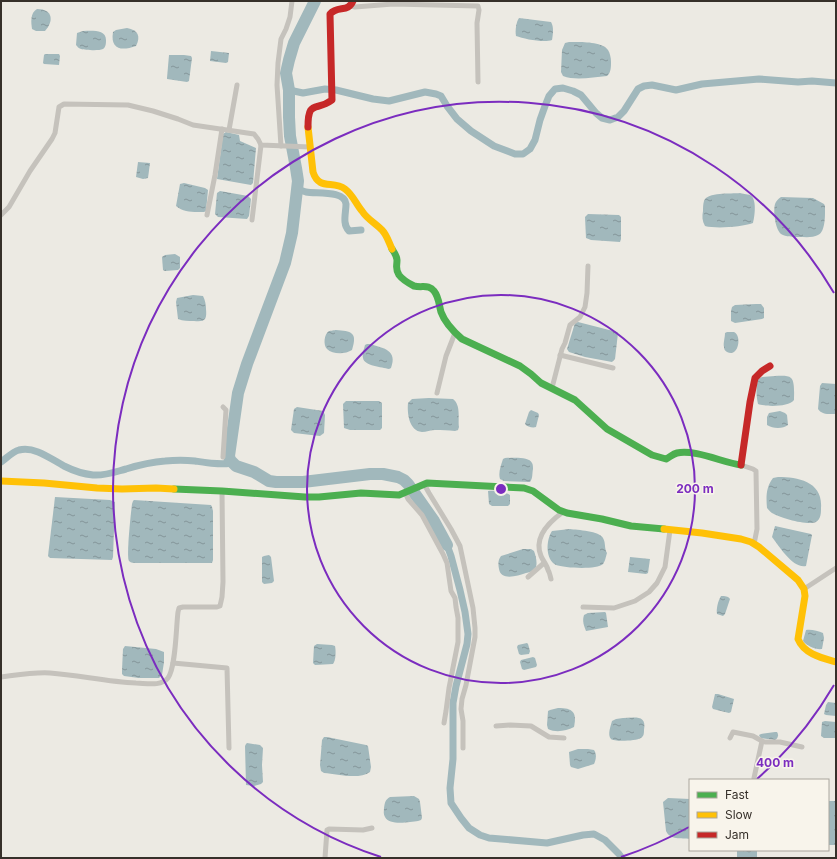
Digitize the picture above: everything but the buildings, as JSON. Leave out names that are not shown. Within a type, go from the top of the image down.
[{"type":"street","points":[[281,146],[277,85],[278,63],[281,39],[290,17],[292,1]]},
{"type":"street","points":[[478,82],[478,6],[393,4],[355,7],[352,4],[348,8],[332,11],[330,14],[330,32],[333,97],[331,102],[315,107],[310,111],[308,123],[314,179],[320,182],[341,186],[348,190],[363,213],[383,230],[388,238],[397,259],[396,270],[401,278],[415,286],[426,286],[436,292],[444,318],[455,333],[462,339],[520,366],[541,383],[575,400],[607,429],[652,455],[666,459],[681,453],[695,454],[741,465],[756,471],[757,529],[754,544]]},
{"type":"street","points":[[229,130],[238,85]]},
{"type":"street","points":[[1,215],[9,207],[30,171],[50,144],[55,133],[59,107],[64,104],[128,105],[153,111],[193,125],[254,134],[261,145],[252,220]]},
{"type":"street","points":[[207,215],[222,129]]},
{"type":"street","points":[[261,145],[310,147]]},
{"type":"street","points":[[552,388],[560,355],[570,325],[580,318],[585,307],[588,266]]},
{"type":"street","points":[[437,393],[446,356],[455,333]]},
{"type":"street","points":[[560,355],[614,368]]},
{"type":"street","points":[[741,465],[755,378],[770,366]]},
{"type":"street","points":[[223,407],[226,410],[223,457]]},
{"type":"street","points":[[1,481],[44,483],[104,489],[156,488],[305,497],[367,493],[398,495],[423,484],[433,483],[524,488],[533,491],[563,512],[570,514],[602,519],[625,525],[702,533],[740,539],[759,546],[791,573],[804,589],[805,596],[798,639],[799,642],[803,648],[809,652],[836,662]]},
{"type":"street","points":[[423,484],[460,546],[473,608],[475,637],[461,709],[463,721],[463,748]]},
{"type":"street","points":[[1,676],[49,673],[128,683],[157,684],[163,683],[168,679],[173,663],[179,608],[220,606],[223,582],[222,491]]},
{"type":"street","points":[[406,492],[408,499],[422,515],[447,563],[451,591],[458,618],[458,642],[444,723]]},
{"type":"street","points":[[551,579],[548,568],[540,555],[539,546],[544,529],[551,521],[563,512]]},
{"type":"street","points":[[583,607],[614,608],[635,601],[649,592],[657,583],[665,567],[670,530]]},
{"type":"street","points":[[528,577],[544,563]]},
{"type":"street","points":[[804,589],[836,568]]},
{"type":"street","points":[[173,663],[227,668],[229,748]]},
{"type":"street","points":[[496,726],[531,726],[548,737],[564,738]]},
{"type":"street","points":[[730,738],[733,732],[753,736],[762,741],[780,742],[802,747]]},
{"type":"street","points":[[754,778],[762,741]]},
{"type":"street","points":[[325,857],[327,830],[363,830],[372,828]]},
{"type":"water","points":[[37,9],[49,13],[51,20],[45,31],[36,31],[32,29],[32,15]]},
{"type":"water","points":[[519,18],[551,22],[553,28],[552,40],[539,41],[516,36],[516,27]]},
{"type":"water","points":[[127,28],[134,30],[138,34],[136,46],[122,49],[118,48],[113,42],[113,32]]},
{"type":"water","points":[[83,31],[98,31],[104,34],[106,45],[104,48],[101,50],[92,50],[79,48],[76,45],[77,33]]},
{"type":"water","points":[[565,43],[590,43],[605,47],[609,51],[611,59],[611,66],[608,75],[579,78],[563,76],[561,72],[562,50]]},
{"type":"water","points":[[211,51],[229,53],[228,62],[210,61]]},
{"type":"water","points":[[45,54],[59,54],[59,65],[44,64]]},
{"type":"water","points":[[169,55],[191,56],[189,81],[167,79]]},
{"type":"water","points":[[226,132],[239,135],[240,141],[256,148],[253,183],[251,185],[217,179],[223,134]]},
{"type":"water","points":[[138,162],[150,163],[148,178],[143,179],[136,177]]},
{"type":"water","points":[[184,183],[208,190],[206,211],[189,212],[176,206],[180,184]]},
{"type":"water","points":[[220,191],[248,196],[251,199],[249,216],[247,219],[218,217],[215,214],[217,193]]},
{"type":"water","points":[[740,193],[750,195],[754,200],[755,212],[753,223],[729,227],[705,226],[702,215],[704,201],[706,198],[714,195]]},
{"type":"water","points":[[781,197],[813,198],[824,204],[824,226],[821,233],[816,236],[809,237],[790,237],[781,234],[776,224],[774,207],[777,200]]},
{"type":"water","points":[[588,214],[619,215],[621,217],[620,242],[591,240],[586,238],[585,217]]},
{"type":"water","points":[[175,254],[180,257],[180,268],[178,270],[163,270],[162,257],[165,255]]},
{"type":"water","points":[[193,295],[203,296],[206,305],[206,318],[203,321],[186,321],[178,319],[177,298]]},
{"type":"water","points":[[761,304],[764,308],[764,318],[735,323],[731,321],[732,307],[735,305]]},
{"type":"water","points":[[578,322],[618,333],[615,359],[612,362],[585,357],[569,352],[567,349],[575,323]]},
{"type":"water","points":[[336,330],[349,332],[354,336],[352,350],[340,353],[327,349],[325,337],[327,332]]},
{"type":"water","points":[[734,332],[738,337],[737,349],[731,353],[726,352],[724,348],[725,333]]},
{"type":"water","points":[[367,344],[384,349],[391,354],[393,362],[391,368],[389,369],[374,366],[364,361],[363,353],[365,345]]},
{"type":"water","points":[[788,376],[791,378],[794,388],[794,400],[787,404],[777,406],[758,404],[756,391],[758,379],[762,377]]},
{"type":"water","points":[[822,383],[836,384],[836,414],[824,413],[818,409],[820,386]]},
{"type":"water","points":[[412,399],[453,399],[456,402],[459,412],[458,430],[435,430],[422,432],[414,428],[410,421],[408,403]]},
{"type":"water","points":[[346,401],[379,401],[382,403],[382,428],[380,430],[350,430],[344,428],[343,404]]},
{"type":"water","points":[[297,407],[323,411],[325,415],[324,433],[320,436],[294,433],[291,430],[294,409]]},
{"type":"water","points":[[531,410],[539,415],[536,427],[530,427],[525,424]]},
{"type":"water","points":[[780,411],[787,415],[788,425],[778,428],[767,425],[767,417],[769,413]]},
{"type":"water","points":[[503,459],[528,459],[533,464],[530,482],[504,481],[500,479],[500,469]]},
{"type":"water","points":[[773,478],[794,478],[814,487],[821,499],[821,514],[818,521],[807,523],[782,518],[773,514],[767,508],[769,485]]},
{"type":"water","points":[[488,491],[510,495],[510,504],[508,506],[492,506],[489,504]]},
{"type":"water","points":[[55,497],[110,500],[115,502],[112,560],[50,558],[48,556]]},
{"type":"water","points":[[134,500],[211,505],[213,511],[212,563],[130,562],[128,558],[129,534],[132,504]]},
{"type":"water","points":[[775,526],[812,535],[806,566],[801,566],[791,561],[782,551],[772,537]]},
{"type":"water","points":[[570,529],[593,532],[603,538],[607,553],[603,564],[594,567],[573,568],[556,565],[552,562],[548,554],[548,544],[552,531]]},
{"type":"water","points":[[523,549],[531,549],[534,551],[537,563],[535,569],[531,572],[510,577],[500,573],[498,565],[501,556]]},
{"type":"water","points":[[269,555],[271,557],[274,581],[272,583],[264,584],[262,582],[262,557]]},
{"type":"water","points":[[630,557],[650,559],[648,573],[628,572]]},
{"type":"water","points":[[721,596],[725,596],[730,599],[723,616],[717,614]]},
{"type":"water","points":[[605,612],[608,627],[586,631],[583,621],[584,615],[588,613]]},
{"type":"water","points":[[806,630],[814,630],[823,633],[824,638],[822,649],[812,647],[803,641]]},
{"type":"water","points":[[527,643],[530,651],[529,654],[519,654],[517,647],[518,645]]},
{"type":"water","points":[[317,644],[335,646],[336,655],[333,664],[315,665],[313,663],[314,646]]},
{"type":"water","points":[[125,646],[156,649],[164,652],[162,675],[159,678],[124,676],[122,674],[122,670],[123,649]]},
{"type":"water","points":[[533,657],[535,658],[537,665],[536,667],[524,670],[522,669],[520,662],[521,660]]},
{"type":"water","points":[[715,694],[734,699],[731,712],[729,713],[713,709],[712,707]]},
{"type":"water","points":[[828,702],[836,703],[836,716],[824,714]]},
{"type":"water","points":[[558,708],[567,709],[573,712],[575,718],[574,727],[561,731],[548,729],[548,711]]},
{"type":"water","points":[[623,718],[639,718],[644,721],[644,733],[642,737],[635,740],[625,741],[616,741],[611,739],[609,733],[612,721]]},
{"type":"water","points":[[822,722],[836,722],[836,738],[824,738],[821,736]]},
{"type":"water","points":[[777,732],[778,735],[775,740],[761,738],[759,735],[761,734]]},
{"type":"water","points":[[324,737],[368,746],[371,767],[370,772],[360,776],[354,776],[324,773],[321,771],[322,740]]},
{"type":"water","points":[[247,743],[260,745],[263,748],[263,782],[254,786],[246,785],[245,746]]},
{"type":"water","points":[[578,749],[594,750],[596,757],[594,764],[578,769],[571,767],[569,752]]},
{"type":"water","points":[[414,796],[419,799],[420,802],[421,820],[400,823],[387,820],[384,816],[384,808],[387,799],[390,797]]},
{"type":"water","points":[[668,798],[689,799],[689,839],[673,837],[668,834],[666,831],[663,802]]},
{"type":"water","points":[[829,801],[836,801],[836,845],[829,845]]},
{"type":"water","points":[[737,851],[757,851],[757,858],[737,858]]},
{"type":"waterway","points":[[315,1],[294,43],[286,73],[289,90],[290,136],[298,181],[292,233],[285,263],[247,364],[238,393],[229,456],[230,460],[236,466],[254,472],[269,481],[276,482],[303,482],[370,474],[383,474],[398,477],[408,484],[434,521],[447,545]]},
{"type":"waterway","points":[[289,90],[303,93],[325,89],[336,90],[373,99],[389,101],[425,92],[436,94],[441,96],[457,119],[471,131],[494,146],[515,154],[523,154],[530,149],[535,140],[545,106],[549,96],[555,89],[563,88],[581,95],[596,113],[602,118],[610,120],[618,117],[624,111],[638,89],[644,86],[652,85],[676,90],[702,84],[759,79],[836,83]]},
{"type":"waterway","points":[[297,189],[306,192],[341,196],[346,204],[345,222],[347,228],[349,231],[361,230]]},
{"type":"waterway","points":[[1,462],[14,452],[25,449],[37,451],[64,466],[85,474],[93,475],[106,474],[155,462],[188,460],[218,464],[232,463]]},
{"type":"waterway","points":[[447,545],[460,590],[468,634],[453,703],[453,759],[450,788],[451,803],[469,828],[480,835],[489,838],[547,843],[594,834],[605,840],[622,858]]},
{"type":"traffic: fast","points":[[392,249],[397,260],[399,275],[414,286],[428,287],[436,293],[441,312],[447,324],[462,339],[520,366],[541,383],[575,400],[607,429],[652,455],[666,459],[674,454],[684,452],[741,465]]},
{"type":"traffic: fast","points":[[174,489],[319,497],[361,493],[399,495],[427,483],[524,488],[533,491],[559,510],[567,513],[631,526],[664,529]]},
{"type":"traffic: slow","points":[[308,127],[313,172],[316,178],[323,183],[340,186],[348,191],[366,216],[384,232],[392,249]]},
{"type":"traffic: slow","points":[[1,481],[97,488],[174,489]]},
{"type":"traffic: slow","points":[[664,529],[741,539],[751,542],[759,547],[798,580],[804,589],[805,596],[798,639],[801,644],[814,655],[836,662]]},
{"type":"traffic: jam","points":[[308,127],[308,118],[311,109],[332,100],[330,14],[333,11],[348,7],[353,1]]},
{"type":"traffic: jam","points":[[741,465],[755,378],[770,366]]}]
